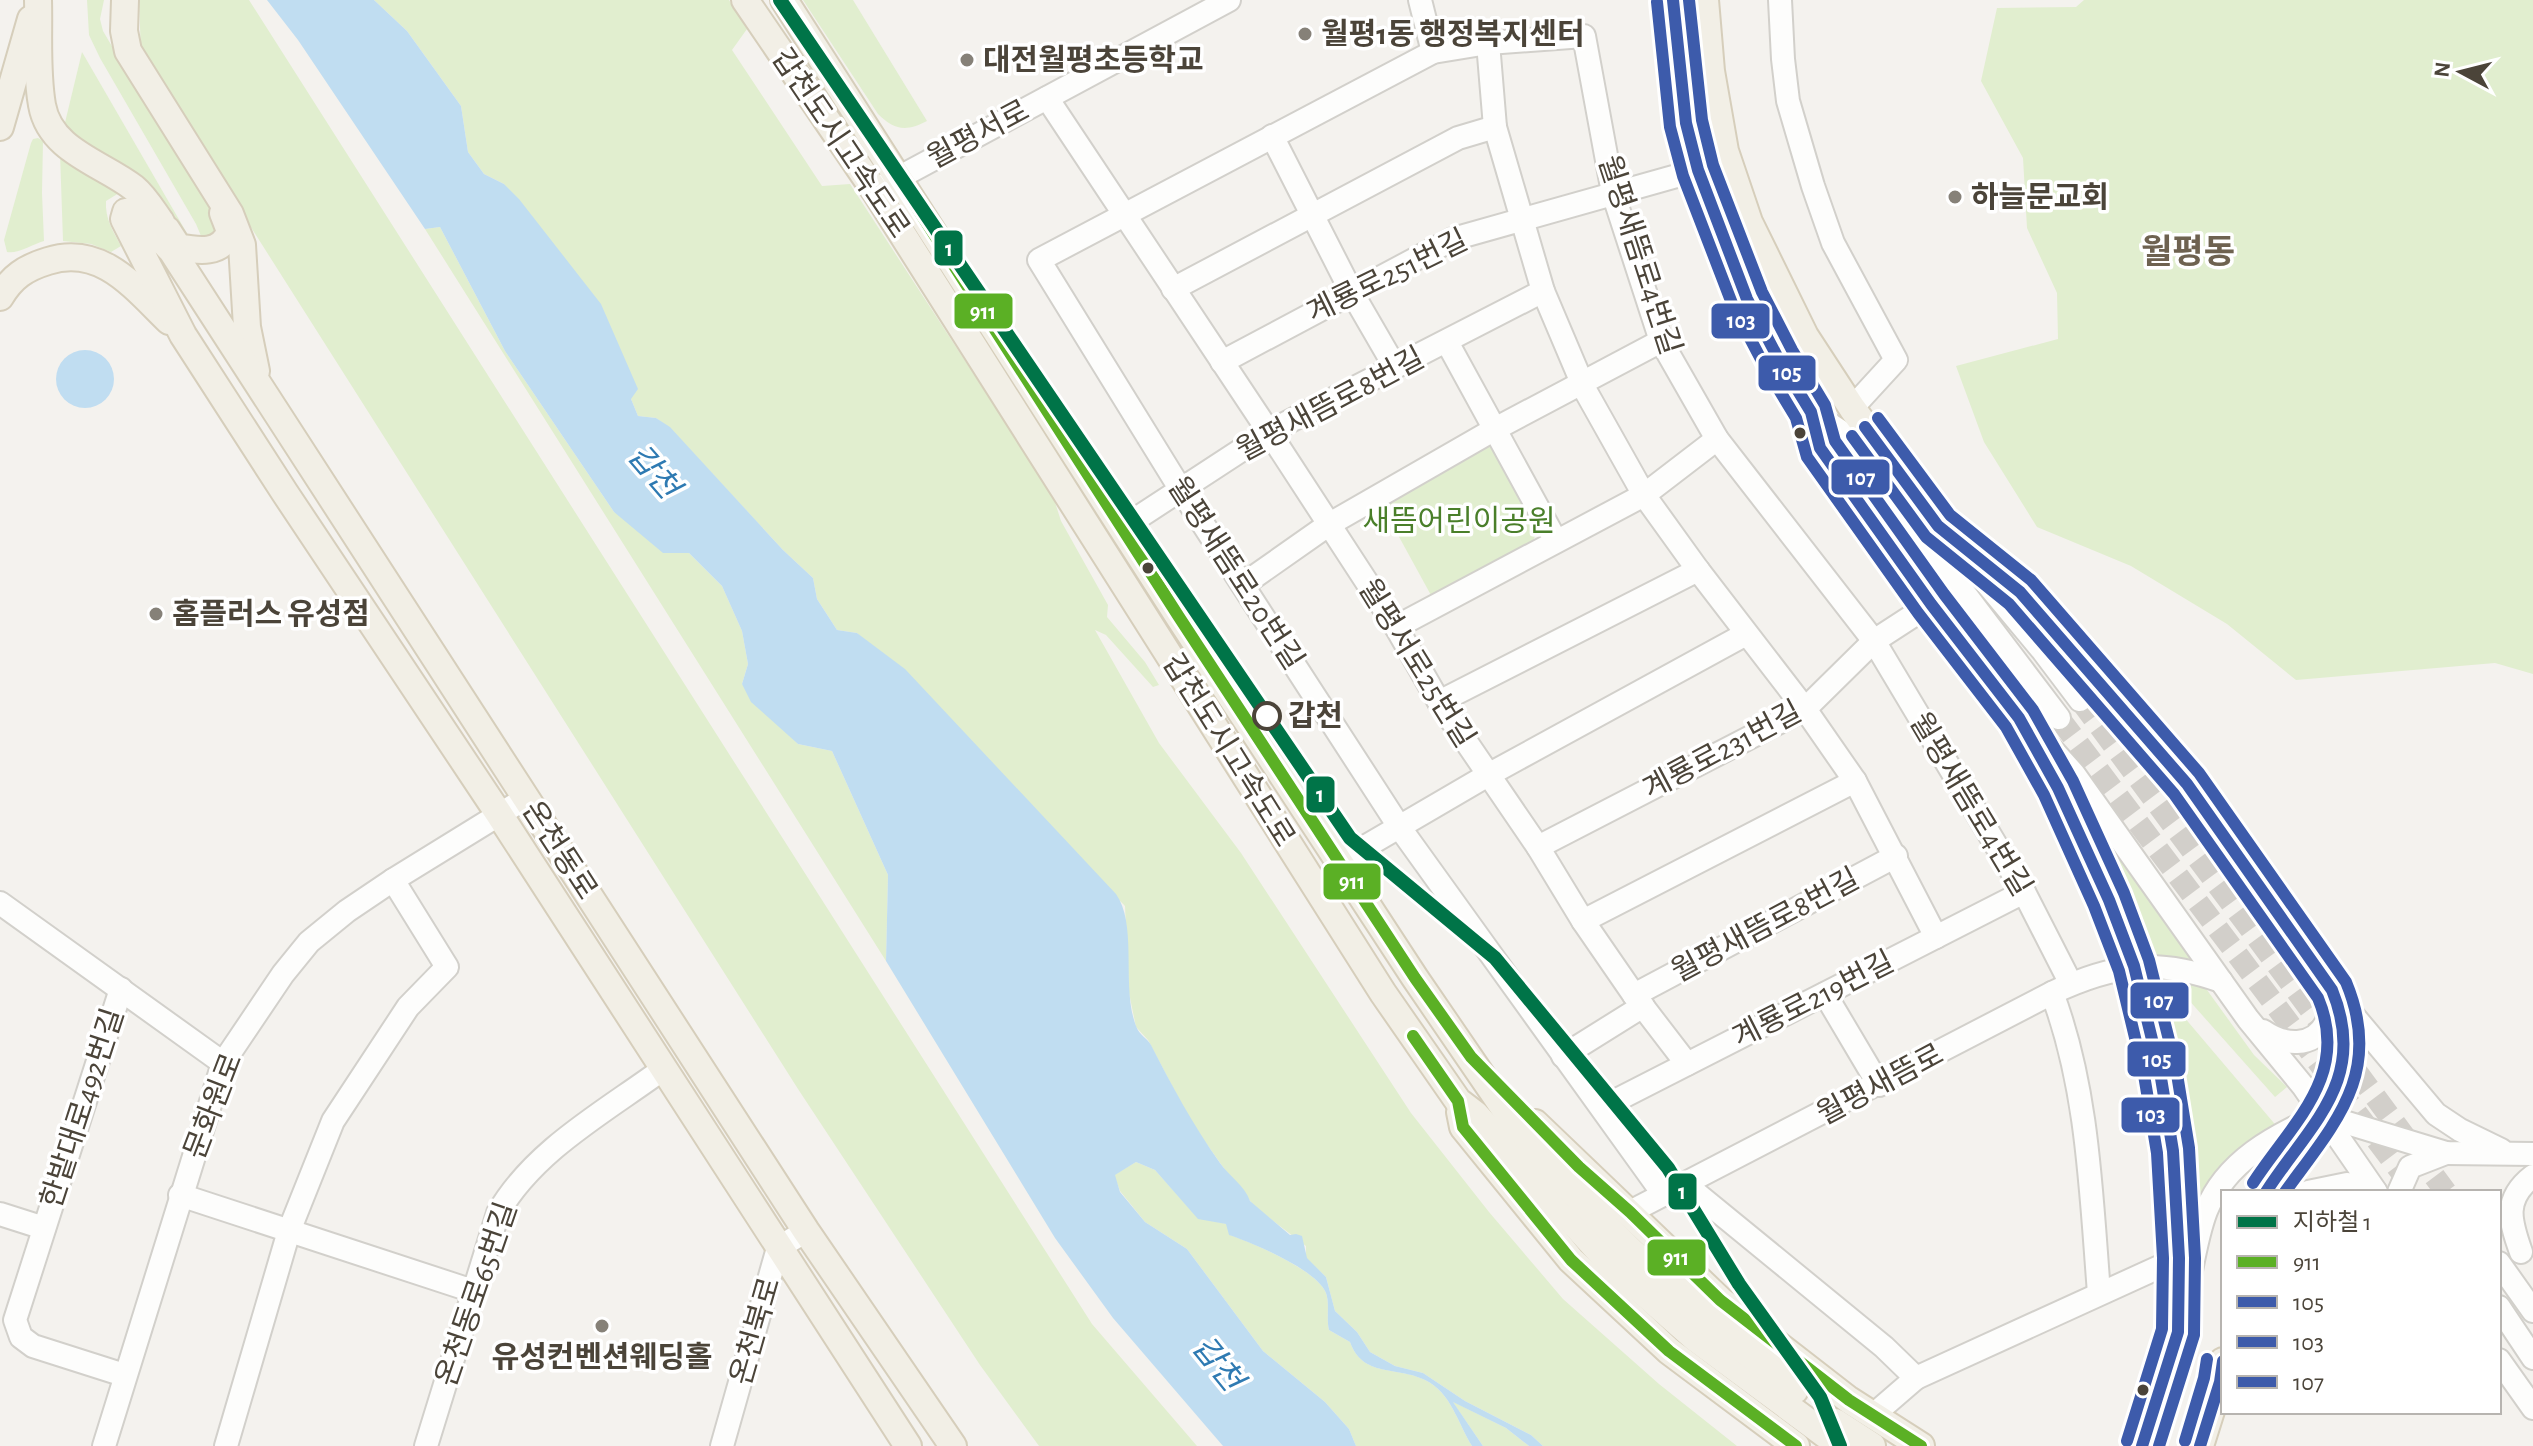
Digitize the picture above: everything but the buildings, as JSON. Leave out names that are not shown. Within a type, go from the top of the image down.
[{"type":"main road","points":[[0,127],[37,0]]},
{"type":"main road","points":[[37,0],[42,107],[56,134],[70,149],[137,190],[178,247],[201,251],[223,244],[230,231],[213,188]]},
{"type":"main road","points":[[125,0],[124,31],[128,51],[230,214],[242,245],[247,327],[258,385]]},
{"type":"main road","name":"갑천도시고속도로","points":[[745,0],[886,184],[1122,528],[1339,862],[1508,1114],[1552,1168],[1630,1250],[1713,1326],[1849,1433],[1872,1446]]},
{"type":"main road","name":"갑천도시고속도로","points":[[784,0],[886,184],[1375,980],[1458,1101],[1475,1114],[1609,1262],[1695,1338],[1845,1446]]},
{"type":"main road","points":[[1673,0],[1686,123],[1698,170],[1747,299],[1811,412],[1820,448],[1931,604],[2019,718],[2058,788],[2109,900],[2134,966],[2160,1072],[2173,1151],[2179,1258],[2178,1332],[2142,1446]]},
{"type":"main road","points":[[1705,0],[1711,71],[1725,151],[1749,222],[1805,336],[1852,408],[1938,526],[2020,592],[2187,784],[2342,1015],[2344,1036],[2337,1078],[2321,1115],[2267,1190]]},
{"type":"main road","points":[[172,251],[135,211],[126,212],[124,219],[183,335]]},
{"type":"main road","points":[[163,224],[172,251]]},
{"type":"main road","name":"온천동로","points":[[172,251],[806,1231],[953,1446]]},
{"type":"main road","points":[[0,297],[12,278],[34,265],[78,255],[100,262],[127,281],[183,335]]},
{"type":"main road","name":"온천동로","points":[[183,335],[499,814],[908,1446]]},
{"type":"main road","points":[[1471,1057],[1579,1167],[1720,1300],[1872,1416],[1921,1446]]},
{"type":"main road","points":[[1458,1101],[1463,1127],[1571,1260],[1669,1351],[1796,1446]]},
{"type":"main road","points":[[2200,1446],[2221,1375]]},
{"type":"street","name":"월평서로","points":[[886,184],[1229,0]]},
{"type":"street","points":[[1420,0],[1433,52]]},
{"type":"street","points":[[1780,0],[1788,101],[1813,186],[1833,243],[1896,360],[1852,408]]},
{"type":"street","name":"월평새뜸로4번길","points":[[1125,215],[1433,52],[1488,43],[1584,36],[1613,193],[1661,341],[1717,439],[1874,641],[2024,892],[2062,989],[2087,1152],[2099,1293]]},
{"type":"street","name":"월평새뜸로8번길","points":[[1488,43],[1495,127],[1543,291],[1581,383],[1644,495],[1805,709],[1855,781],[1936,937]]},
{"type":"street","name":"월평서로25번길","points":[[1047,98],[1396,627],[1439,702],[1538,847],[1583,921],[1638,1001],[1687,1064]]},
{"type":"street","points":[[1173,289],[1458,138],[1495,127]]},
{"type":"street","points":[[1272,136],[1351,291],[1395,367]]},
{"type":"street","name":"계룡로251번길","points":[[1222,362],[1453,239],[1698,170]]},
{"type":"street","name":"월평새뜸로20번길","points":[[1125,215],[1039,260],[1181,490],[1400,828],[1664,1195]]},
{"type":"street","name":"월평새뜸로8번길","points":[[1122,528],[1269,432],[1543,291]]},
{"type":"street","points":[[1244,584],[1328,525],[1495,429],[1661,341]]},
{"type":"street","points":[[1447,342],[1556,541]]},
{"type":"street","points":[[1811,412],[1843,433],[2059,718]]},
{"type":"street","points":[[1396,627],[1644,495],[1717,439]]},
{"type":"street","points":[[1938,526],[2080,700]]},
{"type":"street","points":[[1439,702],[1698,570]]},
{"type":"street","name":"계룡로231번길","points":[[1538,847],[1805,709],[1874,641],[1931,604]]},
{"type":"street","points":[[1339,862],[1488,775],[1746,634]]},
{"type":"street","points":[[2000,691],[2074,774],[2248,1019],[2303,1086],[2375,1190]]},
{"type":"street","points":[[1583,921],[1855,781]]},
{"type":"street","name":"문화원로","points":[[104,1446],[223,1063],[283,974],[309,942],[393,880],[526,798]]},
{"type":"street","name":"월평새뜸로8번길","points":[[1563,1056],[1638,1001],[1896,856]]},
{"type":"street","points":[[226,1446],[289,1231],[333,1121],[408,1007],[447,967],[393,880]]},
{"type":"street","name":"계룡로219번길","points":[[1603,1107],[2024,892]]},
{"type":"street","name":"한밭대로492번길","points":[[0,931],[4,905],[223,1063]]},
{"type":"street","name":"월평새뜸로","points":[[1630,1212],[2062,989],[2101,972],[2134,966],[2177,968],[2221,981]]},
{"type":"street","name":"한밭대로492번길","points":[[121,989],[15,1320],[21,1337],[33,1346],[124,1375]]},
{"type":"street","points":[[1825,994],[1879,1085]]},
{"type":"street","points":[[2248,1019],[2278,1040],[2301,1042],[2320,1031],[2326,1023],[2331,998]]},
{"type":"street","points":[[2331,998],[2436,1114],[2460,1130],[2509,1154]]},
{"type":"street","name":"온천동로65번길","points":[[426,1446],[498,1213],[509,1193],[557,1147],[663,1069]]},
{"type":"street","points":[[2178,1332],[2206,1211],[2230,1171],[2265,1144],[2321,1115],[2446,1153],[2533,1154]]},
{"type":"street","points":[[2400,1190],[2410,1167],[2446,1153]]},
{"type":"street","points":[[2527,1260],[2510,1221],[2512,1203],[2523,1184],[2533,1176]]},
{"type":"street","points":[[2318,1190],[2347,1184],[2369,1190]]},
{"type":"street","points":[[1686,1185],[1884,1347],[1916,1378]]},
{"type":"street","points":[[180,1195],[473,1291]]},
{"type":"street","name":"한밭대로492번길","points":[[0,1214],[44,1228]]},
{"type":"street","name":"온천북로","points":[[722,1446],[778,1248],[806,1231]]},
{"type":"street","points":[[2501,1236],[2527,1260]]},
{"type":"street","points":[[1872,1416],[1916,1378],[2179,1258]]},
{"type":"street","points":[[2501,1266],[2533,1311]]},
{"type":"street","points":[[2501,1310],[2533,1358]]},
{"type":"street","points":[[2501,1363],[2533,1408]]},
{"type":"green space","points":[[87,0],[104,0],[100,19],[103,31],[200,181],[222,232],[204,243],[100,58],[89,35]]},
{"type":"green space","points":[[139,0],[249,0],[1092,1324],[1197,1446],[1039,1446],[980,1365],[798,1089],[141,54]]},
{"type":"green space","points":[[374,0],[729,0],[747,29],[732,50],[822,186],[850,184],[1053,496],[1061,521],[1108,605],[1107,617],[1145,662],[1159,685],[1153,687],[1106,635],[1095,630],[1159,743],[1241,853],[1411,1113],[1563,1299],[1659,1384],[1737,1446],[1543,1446],[1531,1435],[1465,1401],[1423,1373],[1395,1366],[1370,1352],[1357,1332],[1335,1311],[1326,1277],[1306,1258],[1306,1246],[1255,1207],[1223,1167],[1191,1122],[1148,1040],[1136,1027],[1129,993],[1125,906],[857,633],[837,630],[817,599],[813,578],[670,428],[656,418],[638,416],[631,399],[504,184],[484,174],[468,152],[461,106],[407,31]]},
{"type":"green space","points":[[803,0],[853,0],[927,121],[901,128],[878,114]]},
{"type":"green space","points":[[2084,0],[2533,0],[2533,674],[2495,663],[2296,680],[2227,624],[2131,566],[2037,527],[1984,442],[1956,366],[2058,339],[2057,293],[2027,228],[2023,158],[1981,81],[1997,8],[2076,7]]},
{"type":"green space","points":[[82,52],[192,242],[62,135]]},
{"type":"green space","points":[[38,138],[43,141],[44,241],[7,252],[4,240],[31,143]]},
{"type":"green space","points":[[60,153],[119,193],[106,201],[108,219],[121,246],[111,252],[91,244],[63,241]]},
{"type":"green space","points":[[440,227],[505,351],[614,512],[689,553],[722,586],[742,631],[748,664],[742,684],[798,744],[832,751],[888,875],[886,961],[425,229]]},
{"type":"green space","name":"새뜸어린이공원","points":[[1492,443],[1540,522],[1533,541],[1432,597],[1381,504]]},
{"type":"green space","points":[[2119,854],[2194,957],[2192,966],[2146,957],[2110,859]]},
{"type":"green space","points":[[2155,977],[2199,983],[2254,1055],[2287,1087],[2275,1097],[2187,998],[2160,993]]},
{"type":"green space","points":[[2165,1009],[2178,1010],[2279,1129],[2201,1202],[2192,1203],[2191,1154],[2185,1105]]},
{"type":"green space","points":[[1136,1162],[1155,1170],[1198,1218],[1227,1224],[1230,1235],[1283,1258],[1310,1275],[1326,1293],[1329,1330],[1350,1342],[1363,1361],[1372,1366],[1415,1376],[1434,1385],[1448,1400],[1472,1446],[1356,1446],[1349,1429],[1325,1402],[1263,1351],[1187,1249],[1145,1222],[1120,1191],[1114,1175]]},
{"type":"green space","points":[[1452,1401],[1506,1428],[1529,1446],[1483,1446]]},
{"type":"water","points":[[267,0],[374,0],[407,31],[461,106],[468,152],[484,174],[504,184],[519,199],[601,304],[638,389],[631,399],[638,416],[656,418],[670,427],[783,550],[813,578],[817,599],[837,630],[857,633],[905,669],[1116,894],[1126,922],[1130,993],[1137,1029],[1151,1045],[1210,1149],[1250,1201],[1290,1235],[1302,1236],[1307,1258],[1326,1277],[1335,1311],[1357,1332],[1370,1352],[1395,1366],[1423,1373],[1465,1401],[1531,1435],[1543,1446],[1529,1446],[1506,1428],[1453,1402],[1483,1446],[1472,1446],[1448,1400],[1434,1385],[1414,1376],[1372,1366],[1363,1361],[1350,1342],[1329,1330],[1326,1293],[1310,1275],[1268,1251],[1229,1235],[1226,1224],[1198,1219],[1155,1170],[1136,1162],[1115,1175],[1120,1192],[1145,1222],[1187,1249],[1263,1351],[1325,1402],[1349,1429],[1356,1446],[1223,1446],[1113,1318],[1055,1238],[886,961],[888,875],[832,751],[798,744],[751,702],[742,684],[748,664],[742,631],[722,586],[689,553],[663,553],[614,512],[505,351],[440,227],[425,229],[298,40]]},
{"type":"water","points":[[85,350],[106,358],[114,379],[106,400],[85,408],[64,400],[56,379],[64,358]]},
{"type":"tunnel","points":[[2080,700],[2445,1190]]},
{"type":"tunnel","points":[[2059,718],[2414,1190]]},
{"type":"metro line","name":"1","points":[[780,0],[1350,838],[1495,958],[1668,1168],[1739,1284],[1820,1397],[1840,1446]]},
{"type":"transit line","name":"911","points":[[784,0],[1179,617],[1415,978],[1471,1057],[1579,1167],[1720,1300],[1849,1400],[1921,1446]]},
{"type":"transit line","name":"105","points":[[1673,0],[1686,123],[1698,170],[1747,299],[1811,412],[1820,448],[1931,604],[2019,718],[2058,788],[2109,900],[2134,966],[2160,1072],[2173,1151],[2179,1258],[2178,1332],[2142,1446]]},
{"type":"transit line","name":"107","points":[[1689,0],[1702,120],[1713,165],[1762,292],[1825,405],[1835,441],[1944,594],[2033,710],[2073,781],[2124,893],[2149,960],[2176,1068],[2189,1148],[2195,1258],[2194,1335],[2159,1446]]},
{"type":"transit line","name":"103","points":[[1657,2],[1670,127],[1683,176],[1733,306],[1796,418],[1807,457],[1918,613],[2006,727],[2044,795],[2094,906],[2119,971],[2144,1075],[2157,1153],[2163,1258],[2162,1329],[2127,1441]]},
{"type":"transit line","name":"107","points":[[1878,418],[1950,515],[2031,580],[2199,773],[2346,982],[2356,1014],[2360,1044],[2357,1070],[2336,1119],[2286,1190]]},
{"type":"transit line","name":"105","points":[[1865,427],[1938,526],[2020,592],[2187,784],[2332,990],[2342,1022],[2343,1050],[2339,1076],[2316,1122],[2267,1190]]},
{"type":"transit line","name":"103","points":[[1852,436],[1926,537],[2009,604],[2174,794],[2318,998],[2326,1026],[2327,1052],[2322,1075],[2299,1119],[2253,1183]]},
{"type":"transit line","name":"911","points":[[1413,1036],[1458,1101],[1463,1127],[1571,1260],[1669,1351],[1796,1446]]},
{"type":"transit line","name":"107","points":[[2185,1441],[2207,1359]]},
{"type":"transit line","name":"105","points":[[2200,1446],[2221,1375]]},
{"type":"place","name":"월평1동 행정복지센터","points":[[1305,34]]},
{"type":"place","name":"대전월평초등학교","points":[[967,60]]},
{"type":"place","name":"하늘문교회","points":[[1955,197]]},
{"type":"place","name":"홈플러스 유성점","points":[[156,614]]},
{"type":"place","name":"갑천","points":[[1267,716]]},
{"type":"place","name":"유성컨벤션웨딩홀","points":[[602,1326]]},
{"type":"district","name":"월평동","points":[[2188,251]]}]
